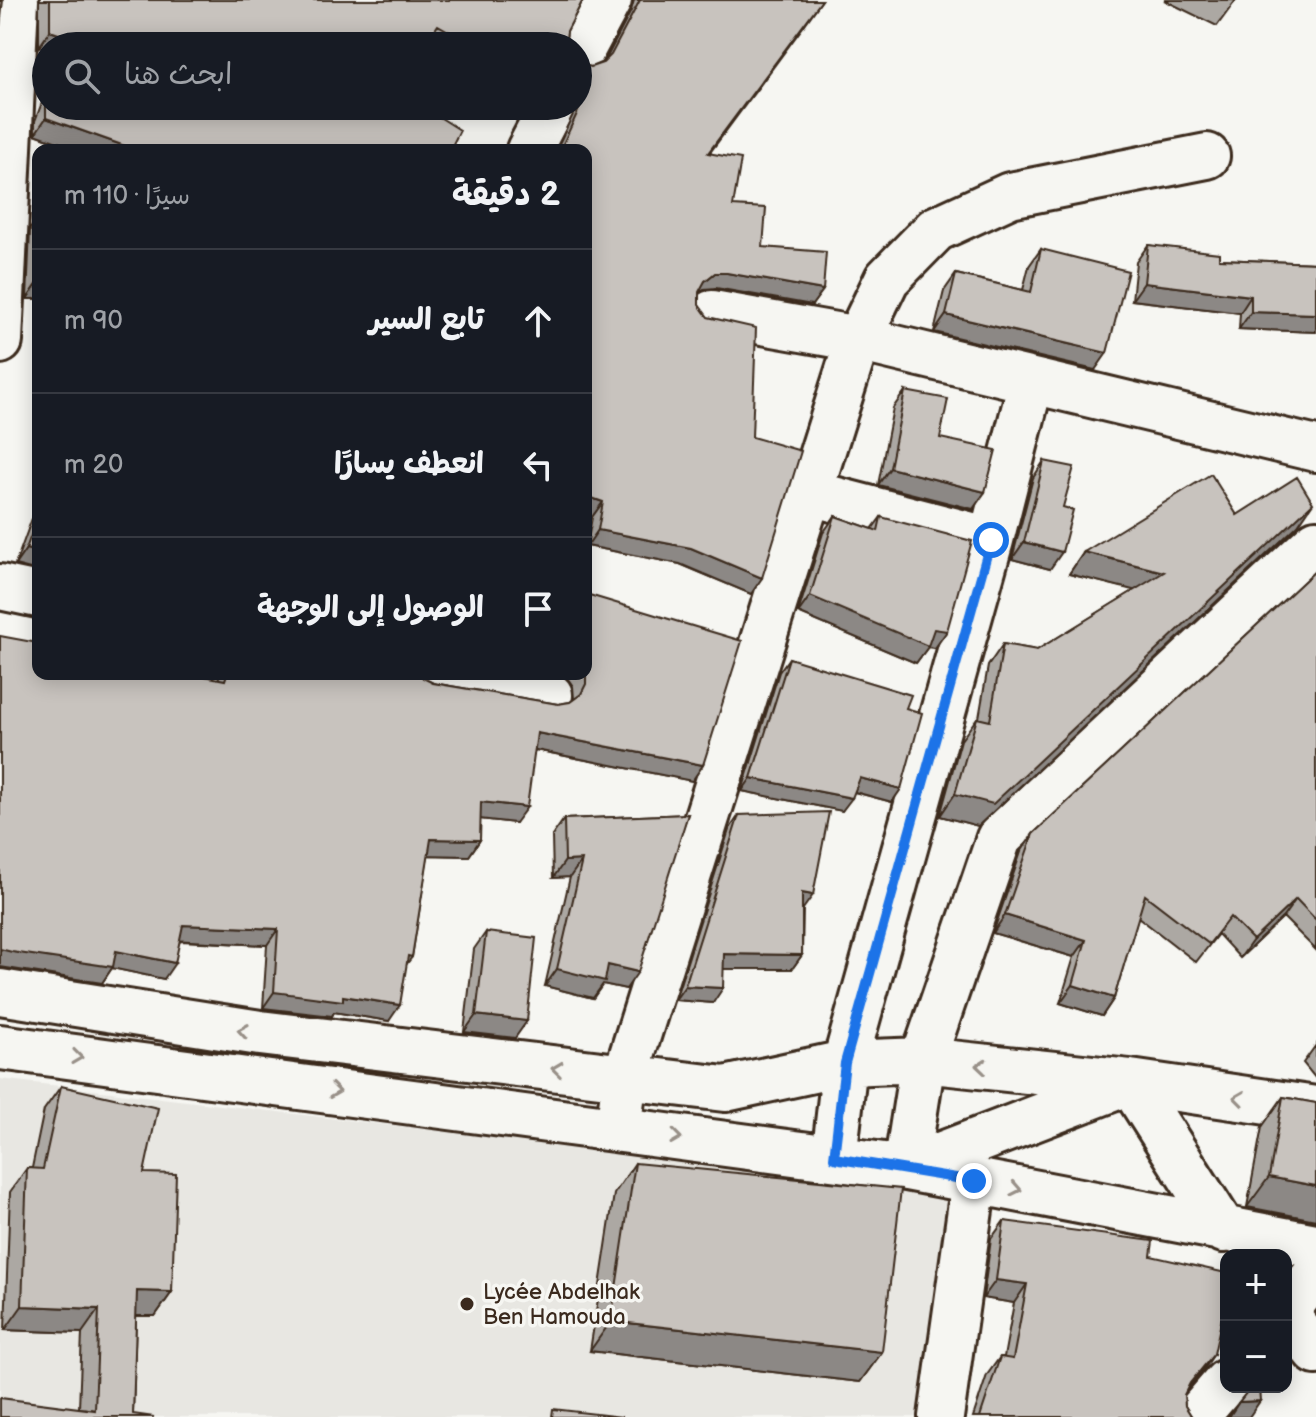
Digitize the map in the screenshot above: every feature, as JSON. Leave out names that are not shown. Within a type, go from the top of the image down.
[{"type":"street","points":[[0,341],[20,53],[16,0]]},
{"type":"street","points":[[592,32],[609,0]]},
{"type":"street","points":[[532,144],[545,120]]},
{"type":"street","points":[[617,1129],[625,1077],[858,339],[887,279],[936,229],[1010,195],[1207,156]]},
{"type":"street","points":[[712,313],[858,339],[1316,449]]},
{"type":"street","points":[[834,1158],[845,1063],[991,540],[1031,382]]},
{"type":"street","points":[[810,493],[991,540]]},
{"type":"street","points":[[906,1168],[923,1060],[999,838],[1316,542]]},
{"type":"street","points":[[462,680],[550,695]]},
{"type":"street","points":[[0,992],[260,1033],[725,1089],[845,1063],[923,1060],[1130,1082],[1316,1109]]},
{"type":"street","points":[[0,1047],[906,1168],[1316,1246]]},
{"type":"street","points":[[906,1168],[1130,1082]]},
{"type":"street","points":[[1130,1082],[1224,1230]]},
{"type":"street","points":[[941,1417],[974,1181]]},
{"type":"street","points":[[1292,1305],[1316,1274]]},
{"type":"street","points":[[1292,1321],[1316,1352]]},
{"type":"street","points":[[1196,1417],[1220,1389]]},
{"type":"shaded area","name":"Lycée Abdelhak Ben Hamouda","points":[[0,1079],[947,1191],[920,1417],[0,1417]]},
{"type":"building","points":[[0,0],[3,0],[0,27]]},
{"type":"building","points":[[50,0],[583,0],[567,32],[450,32],[438,25],[433,32],[50,31]]},
{"type":"building","points":[[640,0],[822,0],[708,153],[741,159],[733,206],[766,208],[763,247],[826,252],[823,290],[715,273],[705,281],[699,292],[699,305],[708,317],[756,328],[752,437],[801,451],[762,578],[691,548],[598,530],[603,502],[592,498],[592,144],[563,144],[574,120],[592,120],[592,67],[603,63],[611,55]]},
{"type":"building","points":[[52,120],[444,120],[460,130],[453,144],[119,144]]},
{"type":"building","points":[[1148,245],[1219,253],[1219,259],[1316,263],[1316,314],[1251,312],[1251,296],[1144,283]]},
{"type":"building","points":[[1041,249],[1128,271],[1107,353],[946,315],[956,274],[1031,292]]},
{"type":"building","points":[[905,391],[948,399],[940,438],[996,450],[985,492],[890,468]]},
{"type":"building","points":[[1044,461],[1074,467],[1063,507],[1073,510],[1062,552],[1024,542]]},
{"type":"building","points":[[1211,474],[1237,515],[1297,477],[1313,503],[993,804],[955,794],[977,718],[990,721],[1003,644],[1037,650],[1164,572],[1084,552]]},
{"type":"building","points":[[835,516],[878,531],[881,517],[972,541],[947,631],[934,629],[928,646],[810,596]]},
{"type":"building","points":[[32,532],[32,550],[26,549]]},
{"type":"building","points":[[1316,570],[1316,920],[1296,899],[1253,940],[1230,917],[1209,944],[1145,895],[1114,998],[1073,985],[1086,940],[1005,915],[1033,834]]},
{"type":"building","points":[[592,596],[742,641],[703,765],[537,733],[527,807],[481,802],[480,840],[431,839],[412,957],[408,956],[400,1005],[343,996],[343,1001],[274,992],[278,929],[183,925],[175,963],[116,951],[113,967],[0,949],[0,636],[32,642],[32,680],[427,680],[558,704],[570,702],[581,694],[586,680],[592,680]]},
{"type":"building","points":[[789,658],[911,695],[906,708],[922,713],[901,789],[860,778],[852,798],[751,778]]},
{"type":"building","points":[[829,812],[813,895],[802,893],[802,955],[724,954],[723,988],[685,986],[739,815]]},
{"type":"building","points":[[688,814],[638,972],[608,965],[605,981],[557,969],[582,860],[565,861],[564,819]]},
{"type":"building","points":[[486,932],[536,938],[527,1021],[476,1015]]},
{"type":"building","points":[[61,1086],[158,1108],[144,1173],[176,1174],[172,1292],[137,1291],[133,1414],[154,1417],[0,1417],[0,1398],[95,1410],[99,1309],[22,1306],[27,1168],[43,1169]]},
{"type":"building","points":[[1283,1097],[1316,1103],[1316,1186],[1269,1177]]},
{"type":"building","points":[[635,1163],[901,1189],[882,1352],[611,1321]]},
{"type":"building","points":[[1004,1221],[1153,1241],[1151,1256],[1220,1272],[1220,1326],[1214,1354],[1184,1395],[1185,1406],[1192,1417],[980,1417],[1000,1357],[1013,1359],[1027,1284],[996,1280]]},
{"type":"building","points":[[1246,1393],[1259,1393],[1260,1401],[1239,1402]]},
{"type":"building","points":[[553,1409],[622,1417],[552,1417]]},
{"type":"place","name":"Lycée Abdelhak Ben Hamouda","points":[[467,1304]]},
{"type":"route","points":[[974,1181],[834,1158],[845,1063],[991,540]]}]
